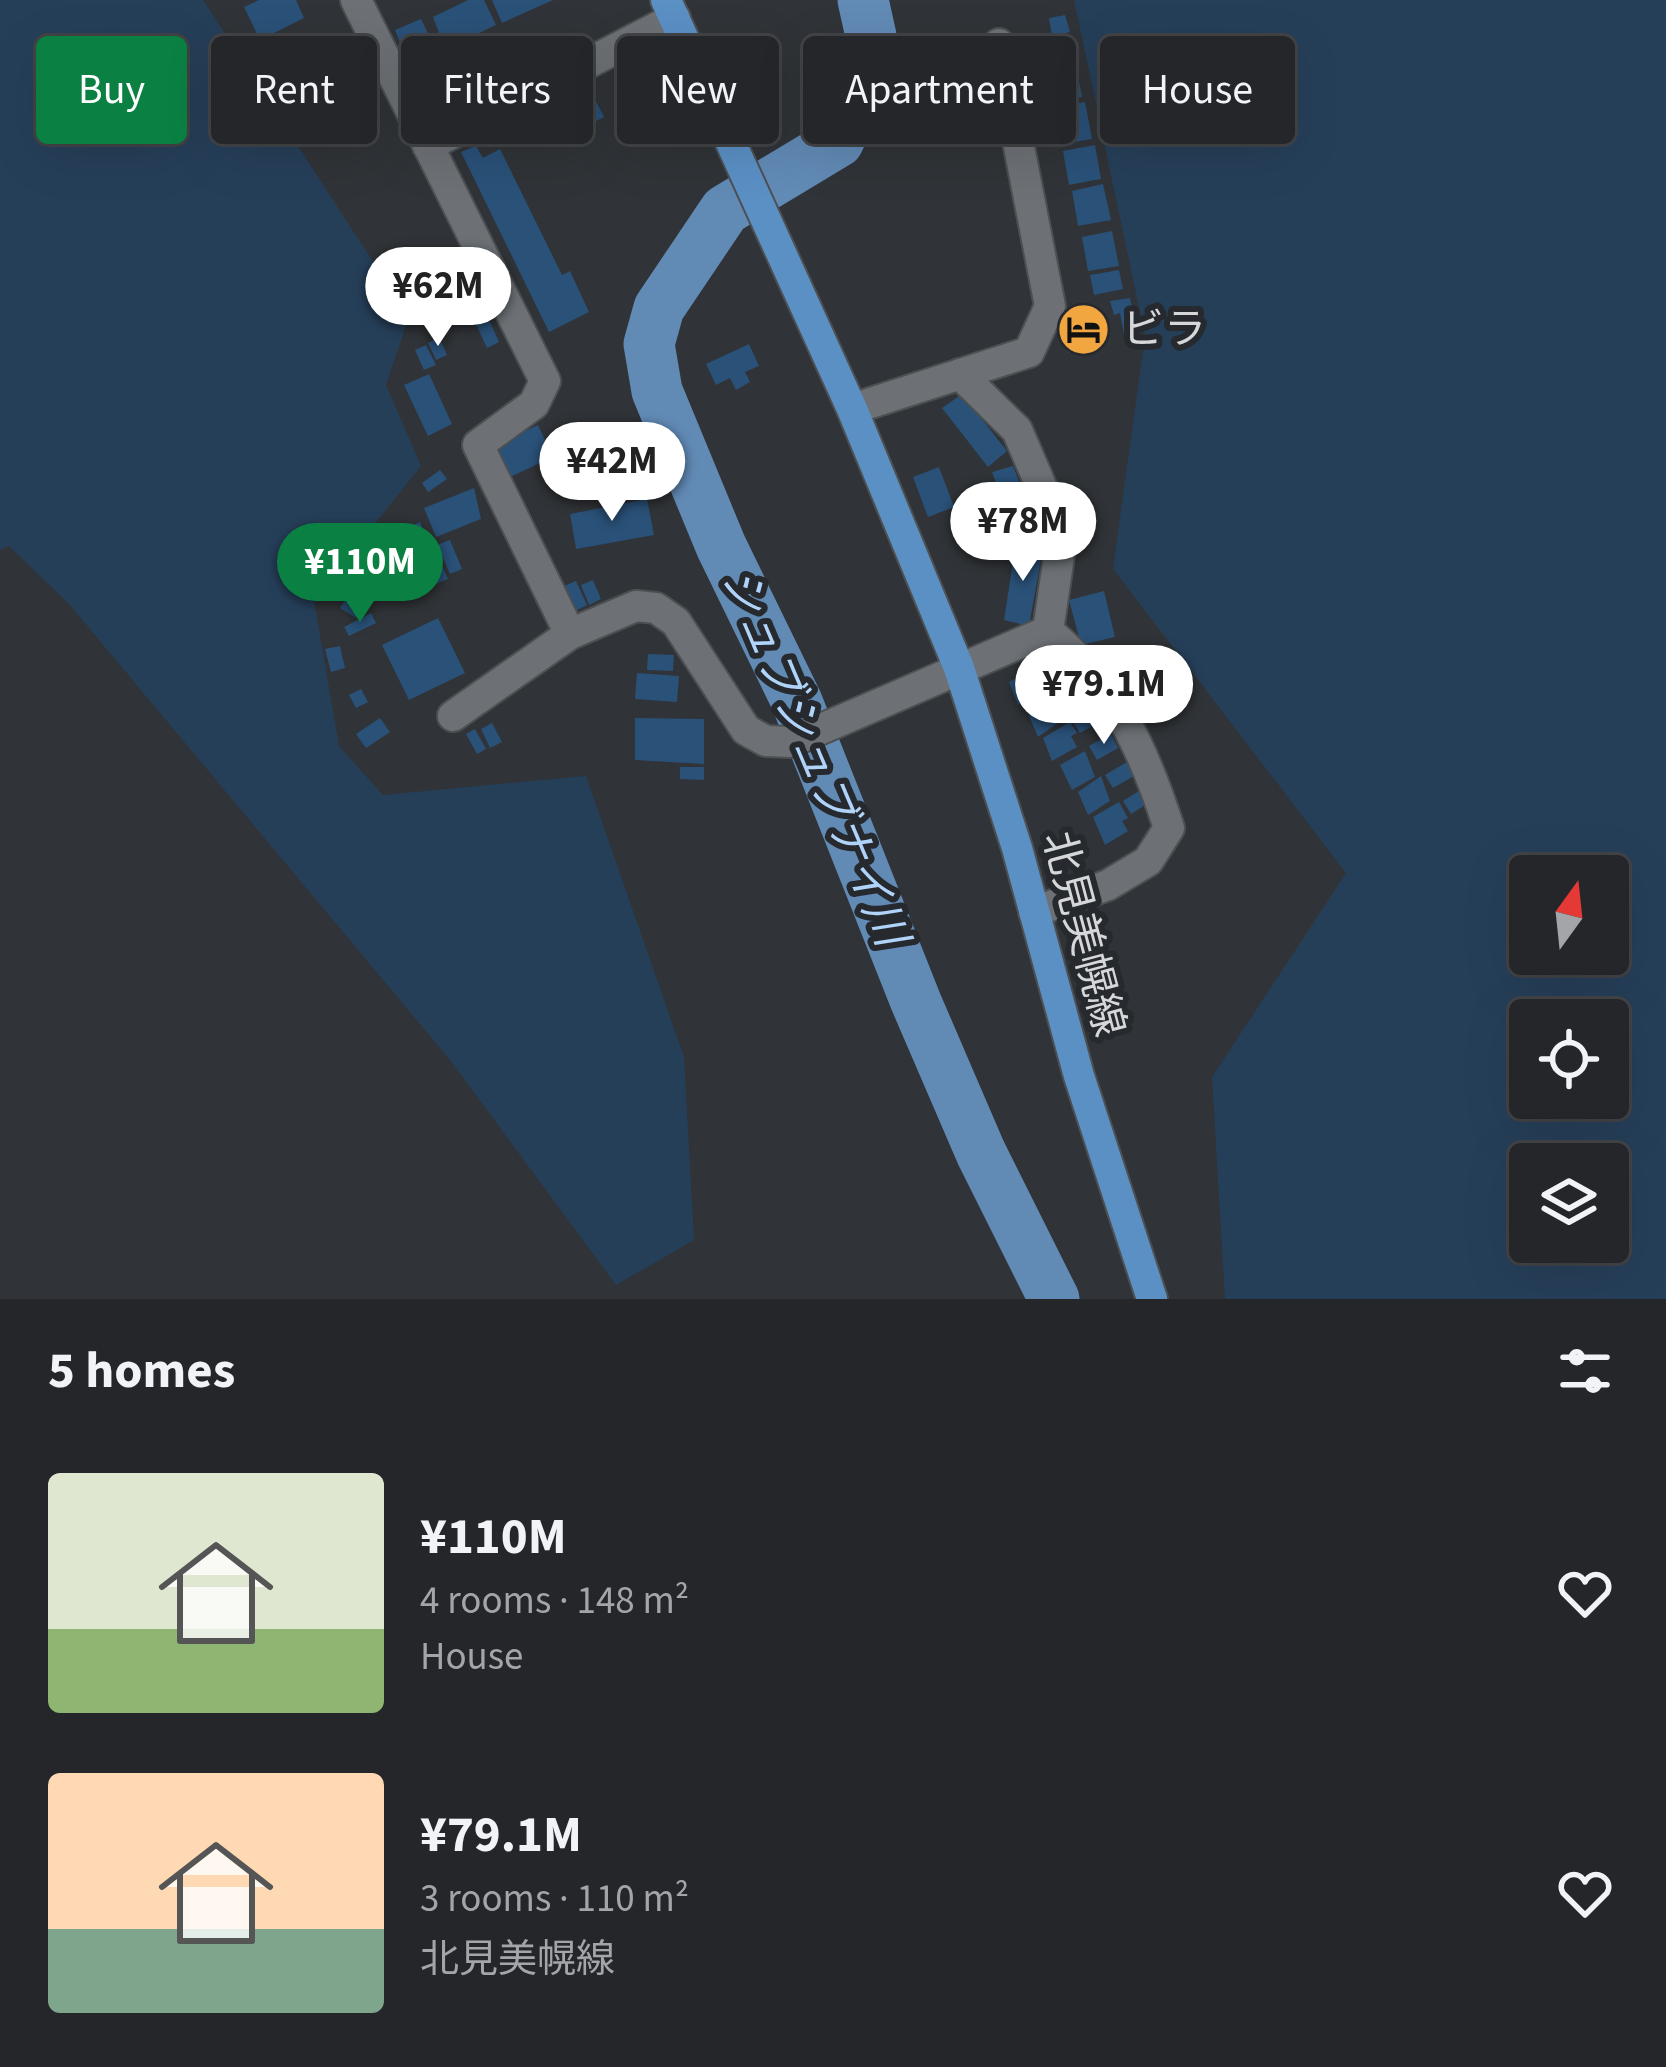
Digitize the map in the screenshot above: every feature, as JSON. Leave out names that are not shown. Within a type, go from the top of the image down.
[{"type":"main road","name":"北見美幌線","points":[[670,9],[852,409],[959,668],[1079,1076],[1152,1299]]},
{"type":"street","points":[[356,0],[545,380],[534,404],[478,445],[570,634]]},
{"type":"street","points":[[428,146],[670,9]]},
{"type":"street","points":[[852,409],[1029,352],[1050,306],[1018,144]]},
{"type":"street","points":[[960,374],[1018,430],[1062,536],[1048,631]]},
{"type":"street","points":[[453,716],[570,634],[635,606],[656,608],[676,622],[746,730],[766,741],[791,742],[1048,631]]},
{"type":"street","points":[[1034,912],[1108,885],[1148,861],[1169,828],[1151,775],[1121,715],[1088,664],[1048,631]]},
{"type":"shaded area","points":[[0,0],[203,0],[226,36],[211,36],[211,144],[297,144],[409,317],[386,385],[421,466],[314,600],[339,746],[383,795],[586,776],[684,1057],[694,1240],[616,1285],[450,1060],[69,604],[9,546],[0,550]]},
{"type":"shaded area","points":[[1074,0],[1666,0],[1666,1299],[1225,1299],[1212,1077],[1346,873],[1113,569],[1145,336],[1104,144],[1295,144],[1295,36],[1100,36],[1100,123]]},
{"type":"building","points":[[259,0],[296,0],[304,18],[268,36],[258,36],[244,7]]},
{"type":"building","points":[[468,0],[484,0],[496,25],[473,36],[440,36],[433,17]]},
{"type":"building","points":[[492,0],[553,0],[502,23]]},
{"type":"building","points":[[1065,15],[1070,32],[1052,36],[1049,18]]},
{"type":"building","points":[[421,19],[429,36],[401,36],[401,45],[395,30]]},
{"type":"building","points":[[1076,66],[1082,97],[1076,98]]},
{"type":"building","points":[[593,96],[604,117],[593,122]]},
{"type":"building","points":[[1085,102],[1092,139],[1076,142],[1076,104]]},
{"type":"building","points":[[1095,145],[1101,179],[1069,185],[1063,151]]},
{"type":"building","points":[[476,146],[483,158],[500,149],[562,275],[570,271],[589,312],[549,332],[461,152]]},
{"type":"building","points":[[1103,184],[1111,220],[1078,226],[1072,191]]},
{"type":"building","points":[[1112,231],[1119,266],[1088,271],[1082,237]]},
{"type":"building","points":[[1119,270],[1123,289],[1094,295],[1090,275]]},
{"type":"building","points":[[1130,298],[1137,333],[1124,334],[1120,313],[1114,315],[1110,301]]},
{"type":"building","points":[[1096,312],[1105,342],[1068,353],[1060,321]]},
{"type":"building","points":[[487,315],[499,342],[487,348],[474,320]]},
{"type":"building","points":[[439,337],[447,355],[436,360],[428,343]]},
{"type":"building","points":[[749,344],[759,366],[745,372],[750,382],[736,390],[730,378],[716,385],[706,364]]},
{"type":"building","points":[[426,345],[436,365],[424,370],[415,350]]},
{"type":"building","points":[[429,374],[452,424],[428,436],[404,385]]},
{"type":"building","points":[[962,394],[1007,451],[988,467],[942,408]]},
{"type":"building","points":[[538,425],[553,457],[508,478],[493,446]]},
{"type":"building","points":[[585,444],[596,468],[576,477],[564,453]]},
{"type":"building","points":[[1013,466],[1039,530],[1017,538],[992,472]]},
{"type":"building","points":[[939,467],[954,507],[928,517],[913,477]]},
{"type":"building","points":[[440,470],[447,479],[428,492],[422,483]]},
{"type":"building","points":[[474,488],[481,519],[436,537],[424,508]]},
{"type":"building","points":[[647,499],[654,535],[576,549],[570,514]]},
{"type":"building","points":[[420,522],[435,556],[412,566],[397,532]]},
{"type":"building","points":[[450,540],[462,569],[450,574],[437,545]]},
{"type":"building","points":[[1016,543],[1043,548],[1029,626],[1004,620]]},
{"type":"building","points":[[388,550],[401,559],[379,589],[366,580]]},
{"type":"building","points":[[440,561],[448,579],[428,587],[421,569]]},
{"type":"building","points":[[593,580],[601,599],[589,605],[581,585]]},
{"type":"building","points":[[357,581],[373,592],[356,618],[340,608]]},
{"type":"building","points":[[576,581],[587,605],[575,611],[564,586]]},
{"type":"building","points":[[1104,591],[1115,637],[1081,645],[1069,600]]},
{"type":"building","points":[[371,613],[376,623],[349,636],[344,627]]},
{"type":"building","points":[[438,618],[465,673],[409,700],[382,645]]},
{"type":"building","points":[[340,646],[345,668],[331,672],[325,649]]},
{"type":"building","points":[[648,654],[674,655],[673,671],[647,670]]},
{"type":"building","points":[[1044,658],[1067,660],[1066,674],[1043,673]]},
{"type":"building","points":[[1035,668],[1045,690],[1018,705],[1009,682]]},
{"type":"building","points":[[637,673],[679,676],[677,702],[635,699]]},
{"type":"building","points":[[1077,681],[1085,694],[1063,706],[1056,693]]},
{"type":"building","points":[[361,689],[368,702],[356,708],[349,695]]},
{"type":"building","points":[[1050,696],[1061,721],[1038,737],[1027,711]]},
{"type":"building","points":[[1094,707],[1101,721],[1080,733],[1072,720]]},
{"type":"building","points":[[380,718],[390,732],[366,748],[356,734]]},
{"type":"building","points":[[635,718],[704,719],[704,764],[635,760]]},
{"type":"building","points":[[1070,722],[1077,733],[1071,736],[1077,747],[1052,761],[1043,738]]},
{"type":"building","points":[[492,723],[502,742],[490,748],[481,729]]},
{"type":"building","points":[[475,729],[486,749],[477,754],[466,734]]},
{"type":"building","points":[[1111,734],[1118,748],[1097,760],[1089,746]]},
{"type":"building","points":[[1085,751],[1095,777],[1072,790],[1060,765]]},
{"type":"building","points":[[1127,762],[1134,776],[1113,788],[1105,775]]},
{"type":"building","points":[[680,767],[704,767],[704,780],[680,779]]},
{"type":"building","points":[[1101,776],[1110,801],[1088,815],[1078,792]]},
{"type":"building","points":[[1142,789],[1150,802],[1131,814],[1123,801]]},
{"type":"building","points":[[1119,802],[1128,818],[1122,821],[1128,831],[1105,845],[1093,817]]},
{"type":"waterway","name":"シュブシュブナイ川","points":[[863,0],[871,36],[871,74],[838,142],[725,210],[659,308],[649,344],[657,391],[721,546],[797,702],[981,1153],[1054,1299]]},
{"type":"place","name":"ビラ","points":[[1083,330]]}]
